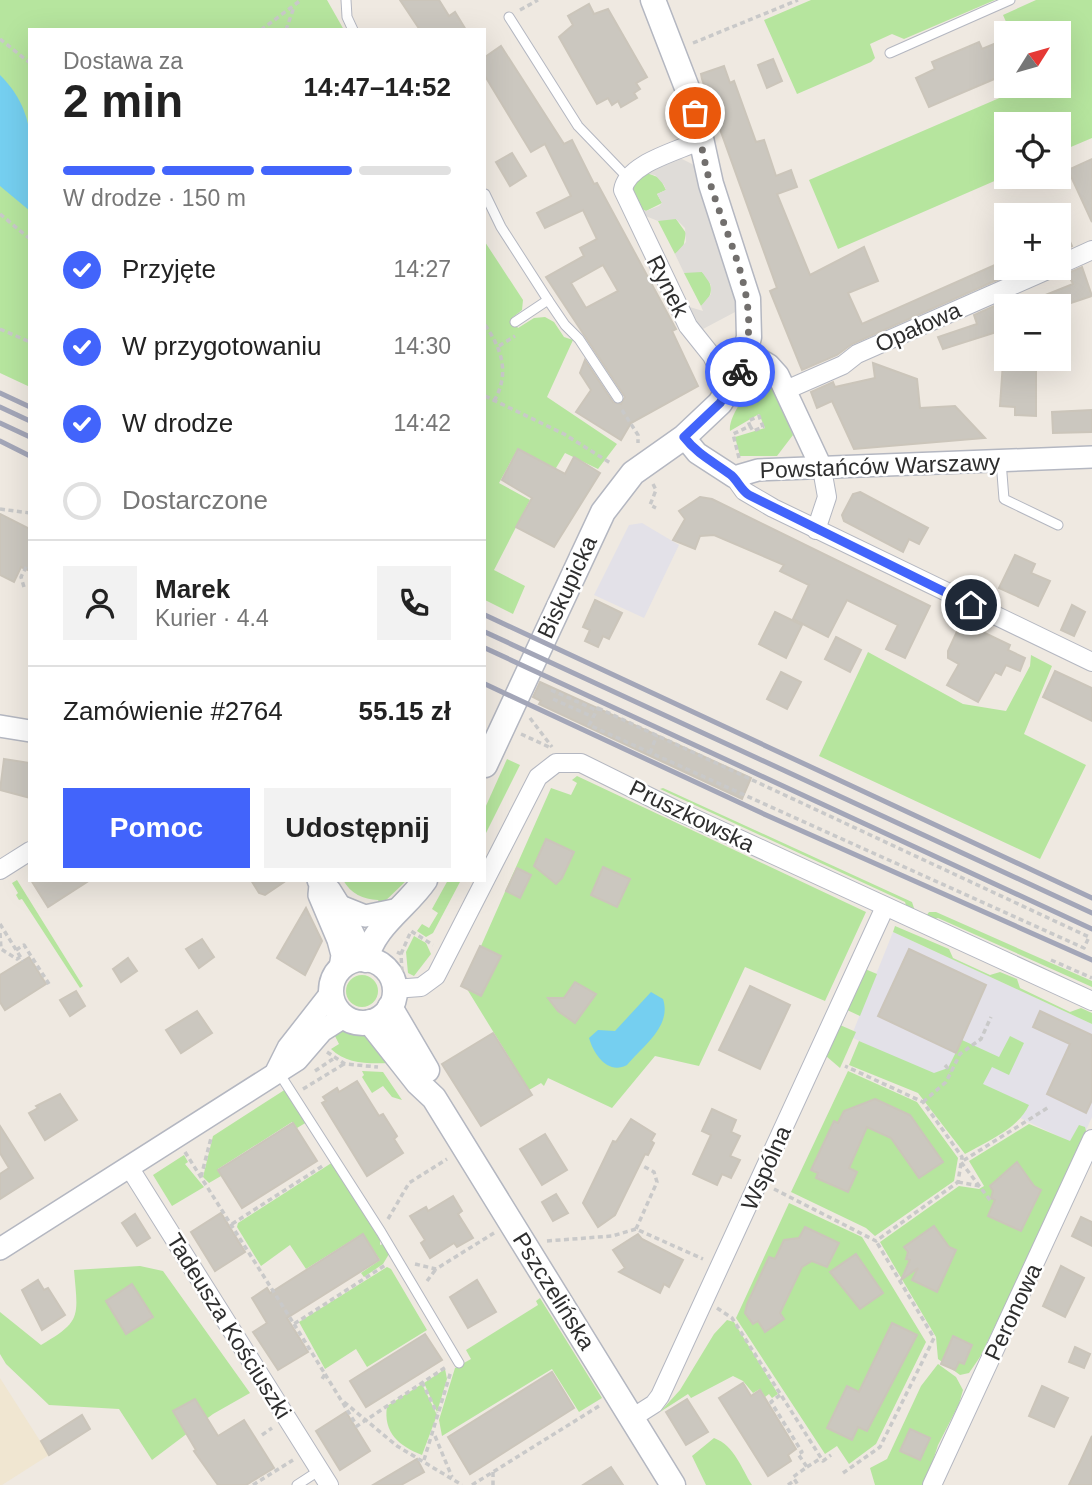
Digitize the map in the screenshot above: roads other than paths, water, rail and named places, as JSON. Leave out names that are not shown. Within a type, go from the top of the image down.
[{"type":"main road","points":[[653,0],[684,78],[710,184],[748,299],[751,322],[746,351],[729,390],[708,417],[684,437]]},
{"type":"main road","name":"Biskupicka","points":[[486,763],[603,512],[633,473],[684,437]]},
{"type":"main road","points":[[392,973],[352,961],[340,968],[333,979],[331,993],[335,1006],[344,1017],[356,1023],[370,1022],[382,1017],[392,973],[387,953],[405,922],[412,897]]},
{"type":"main road","name":"Pszczelińska","points":[[392,973],[405,1037],[429,1073],[434,1098]]},
{"type":"main road","name":"Pszczelińska","points":[[370,1022],[434,1098],[673,1485]]},
{"type":"street","points":[[627,177],[654,160],[701,140]]},
{"type":"street","name":"Rynek","points":[[627,177],[623,190],[626,202],[688,326],[712,356],[729,390]]},
{"type":"street","points":[[1071,260],[1092,250]]},
{"type":"street","name":"Opałowa","points":[[786,390],[844,365],[857,354],[1025,280]]},
{"type":"street","points":[[746,351],[772,367],[786,390],[822,469],[827,498],[816,530]]},
{"type":"street","name":"Powstańców Warszawy","points":[[684,437],[697,453],[737,468],[758,470],[1092,457]]},
{"type":"street","points":[[737,468],[739,487],[749,495],[816,530],[1092,662]]},
{"type":"street","points":[[0,726],[28,731]]},
{"type":"street","name":"Pruszkowska","points":[[486,878],[538,777],[550,766],[565,761],[587,765],[885,907],[1092,1001]]},
{"type":"street","points":[[0,870],[28,852]]},
{"type":"street","points":[[319,882],[319,895],[342,955],[340,968]]},
{"type":"street","points":[[320,882],[330,890],[392,973]]},
{"type":"street","name":"Pruszkowska","points":[[392,973],[422,987],[436,976],[484,882]]},
{"type":"street","points":[[340,906],[365,916],[412,897]]},
{"type":"street","name":"Wspólna","points":[[632,1418],[654,1404],[660,1396],[885,907]]},
{"type":"street","points":[[277,1070],[288,1048],[331,993]]},
{"type":"street","points":[[0,1248],[277,1070],[297,1060],[322,1031],[344,1017]]},
{"type":"street","name":"Peronowa","points":[[932,1485],[1092,1139]]},
{"type":"street","name":"Tadeusza Kościuszki","points":[[129,1167],[325,1478]]},
{"type":"lane","points":[[346,0],[347,16],[352,28]]},
{"type":"lane","points":[[890,53],[1010,0]]},
{"type":"lane","points":[[509,17],[578,126],[627,177]]},
{"type":"lane","points":[[486,196],[501,227],[548,300],[565,325],[579,339],[618,398]]},
{"type":"lane","points":[[515,321],[548,300]]},
{"type":"lane","points":[[1001,461],[1004,499],[1058,525]]},
{"type":"lane","points":[[277,1070],[381,1232],[459,1363]]},
{"type":"lane","points":[[297,1485],[325,1478]]},
{"type":"water","points":[[0,75],[13,90],[28,122],[28,209],[0,186]]},
{"type":"water","points":[[651,992],[663,999],[665,1009],[660,1027],[627,1065],[614,1067],[603,1062],[594,1051],[589,1038],[598,1030],[615,1031]]},
{"type":"railway","points":[[0,393],[28,406]]},
{"type":"railway","points":[[0,407],[28,420]]},
{"type":"railway","points":[[0,423],[28,436]]},
{"type":"railway","points":[[0,441],[28,455]]},
{"type":"railway","points":[[486,615],[1092,898]]},
{"type":"railway","points":[[486,632],[1092,913]]},
{"type":"railway","points":[[486,648],[1092,929]]},
{"type":"railway","points":[[486,684],[766,815],[1092,960]]}]
